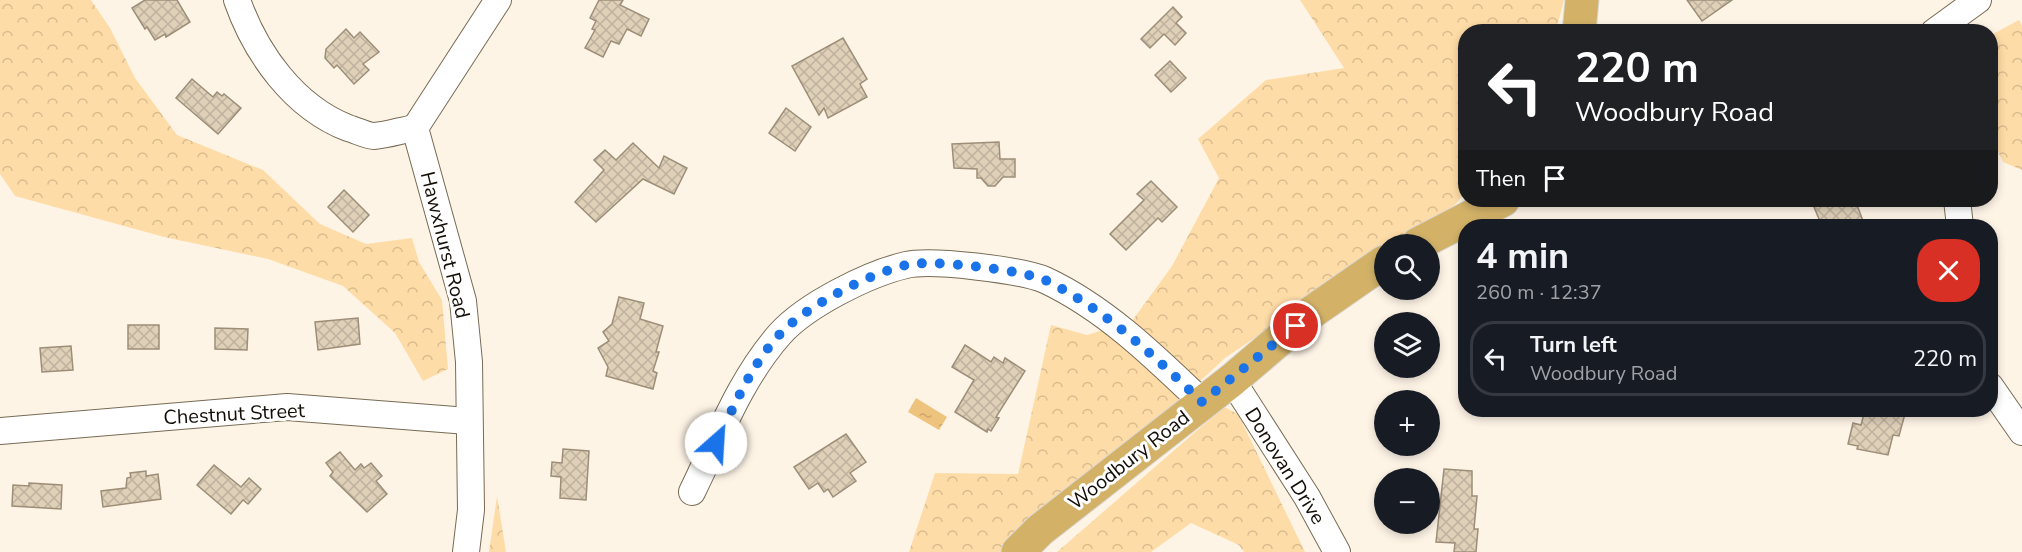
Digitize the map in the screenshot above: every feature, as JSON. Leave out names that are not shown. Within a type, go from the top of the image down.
[{"type":"main road","points":[[1580,24],[1582,0]]},
{"type":"main road","points":[[1466,219],[1489,207]]},
{"type":"main road","points":[[1437,234],[1458,223]]},
{"type":"main road","name":"Woodbury Road","points":[[1018,552],[1040,530],[1232,380],[1312,312],[1374,269]]},
{"type":"street","points":[[237,0],[259,47],[279,76],[303,103],[338,123],[372,136],[415,128],[498,0]]},
{"type":"street","points":[[1945,24],[1978,0]]},
{"type":"street","name":"Hawxhurst Road","points":[[415,128],[463,301],[469,362],[471,510],[466,552]]},
{"type":"street","points":[[692,492],[750,373],[781,333],[839,290],[907,264],[979,266],[1043,279],[1099,312],[1164,366],[1202,402]]},
{"type":"street","name":"Donovan Drive","points":[[1232,380],[1307,497],[1336,552]]},
{"type":"street","points":[[1998,398],[2022,432]]},
{"type":"street","name":"Chestnut Street","points":[[0,431],[287,408],[468,421]]},
{"type":"green space","points":[[0,0],[91,0],[110,28],[135,78],[177,135],[263,170],[320,224],[366,244],[412,238],[419,262],[442,300],[448,369],[423,381],[395,333],[343,286],[268,259],[164,237],[15,196],[0,174]]},
{"type":"green space","points":[[1300,0],[1564,0],[1558,24],[1458,24],[1458,201],[1456,204],[1410,234],[1374,234],[1374,258],[1225,358],[1017,552],[909,552],[935,473],[1018,474],[1051,325],[1087,335],[1132,321],[1172,266],[1219,178],[1198,139],[1266,80],[1344,68]]},
{"type":"green space","points":[[2019,20],[2022,26],[2022,170],[2003,162],[1998,152],[1998,31]]},
{"type":"green space","points":[[1224,407],[1238,414],[1305,552],[1244,552],[1239,545],[1191,523],[1151,552],[1057,552]]},
{"type":"green space","points":[[497,496],[506,552],[489,552]]},
{"type":"water","points":[[916,398],[947,417],[939,430],[908,412]]},
{"type":"building","points":[[145,0],[177,0],[190,22],[166,37],[165,34],[155,40],[132,8]]},
{"type":"building","points":[[599,0],[623,0],[620,5],[649,19],[641,36],[627,29],[619,44],[611,41],[603,57],[585,48],[595,30],[592,29],[596,21],[590,18]]},
{"type":"building","points":[[1687,0],[1732,0],[1702,21]]},
{"type":"building","points":[[1173,7],[1182,17],[1176,23],[1186,33],[1175,45],[1164,34],[1150,48],[1141,39]]},
{"type":"building","points":[[346,29],[354,38],[360,32],[379,52],[363,64],[369,70],[354,84],[337,65],[334,68],[325,58],[326,49]]},
{"type":"building","points":[[843,38],[867,79],[860,84],[867,97],[828,118],[824,108],[819,115],[792,66]]},
{"type":"building","points":[[1170,61],[1186,78],[1171,92],[1155,75]]},
{"type":"building","points":[[192,79],[213,97],[217,92],[222,96],[224,94],[241,108],[218,134],[176,98]]},
{"type":"building","points":[[786,108],[811,127],[795,151],[769,133]]},
{"type":"building","points":[[999,142],[1000,159],[1015,159],[1015,177],[1003,177],[995,186],[988,186],[981,178],[977,178],[977,169],[954,168],[952,144]]},
{"type":"building","points":[[633,143],[659,168],[664,156],[687,168],[674,194],[643,179],[596,222],[575,202],[604,170],[594,160],[605,150],[616,160]]},
{"type":"building","points":[[1151,181],[1177,207],[1162,222],[1158,218],[1126,250],[1110,234],[1144,200],[1137,194]]},
{"type":"building","points":[[344,190],[369,215],[353,232],[328,207]]},
{"type":"building","points":[[1814,207],[1858,207],[1862,219],[1819,219]]},
{"type":"building","points":[[619,297],[644,303],[640,319],[663,326],[656,352],[659,352],[653,371],[657,373],[653,389],[606,376],[608,367],[598,348],[609,341],[603,332],[612,324]]},
{"type":"building","points":[[358,318],[360,344],[318,350],[315,322]]},
{"type":"building","points":[[128,325],[159,325],[159,349],[128,349]]},
{"type":"building","points":[[215,328],[248,329],[247,350],[215,349]]},
{"type":"building","points":[[965,345],[991,362],[994,357],[1003,363],[1005,358],[1025,371],[996,417],[999,418],[991,431],[988,429],[987,432],[955,412],[974,380],[952,367]]},
{"type":"building","points":[[71,346],[73,370],[42,372],[40,348]]},
{"type":"building","points":[[1863,417],[1904,417],[1899,436],[1893,435],[1888,455],[1857,449],[1858,446],[1848,444],[1853,423],[1861,425]]},
{"type":"building","points":[[846,434],[866,462],[850,473],[856,481],[833,497],[828,489],[824,492],[818,483],[809,489],[794,467]]},
{"type":"building","points":[[563,449],[589,451],[586,500],[560,498],[561,477],[551,476],[552,462],[562,463]]},
{"type":"building","points":[[340,452],[355,470],[361,464],[364,468],[371,463],[382,476],[376,481],[387,494],[367,512],[330,476],[333,472],[326,463]]},
{"type":"building","points":[[214,465],[241,487],[249,478],[261,489],[248,504],[243,500],[231,514],[197,485]]},
{"type":"building","points":[[1444,469],[1472,471],[1472,496],[1477,496],[1474,529],[1478,529],[1476,552],[1454,552],[1455,543],[1436,542],[1437,534],[1440,534]]},
{"type":"building","points":[[146,471],[146,476],[158,474],[161,499],[103,507],[101,491],[126,488],[127,478],[131,477],[130,473]]},
{"type":"building","points":[[29,483],[62,485],[61,509],[12,506],[13,485],[29,486]]},
{"type":"route","points":[[716,443],[750,373],[781,333],[839,290],[907,264],[979,266],[1043,279],[1099,312],[1164,366],[1202,402],[1296,326]]}]
